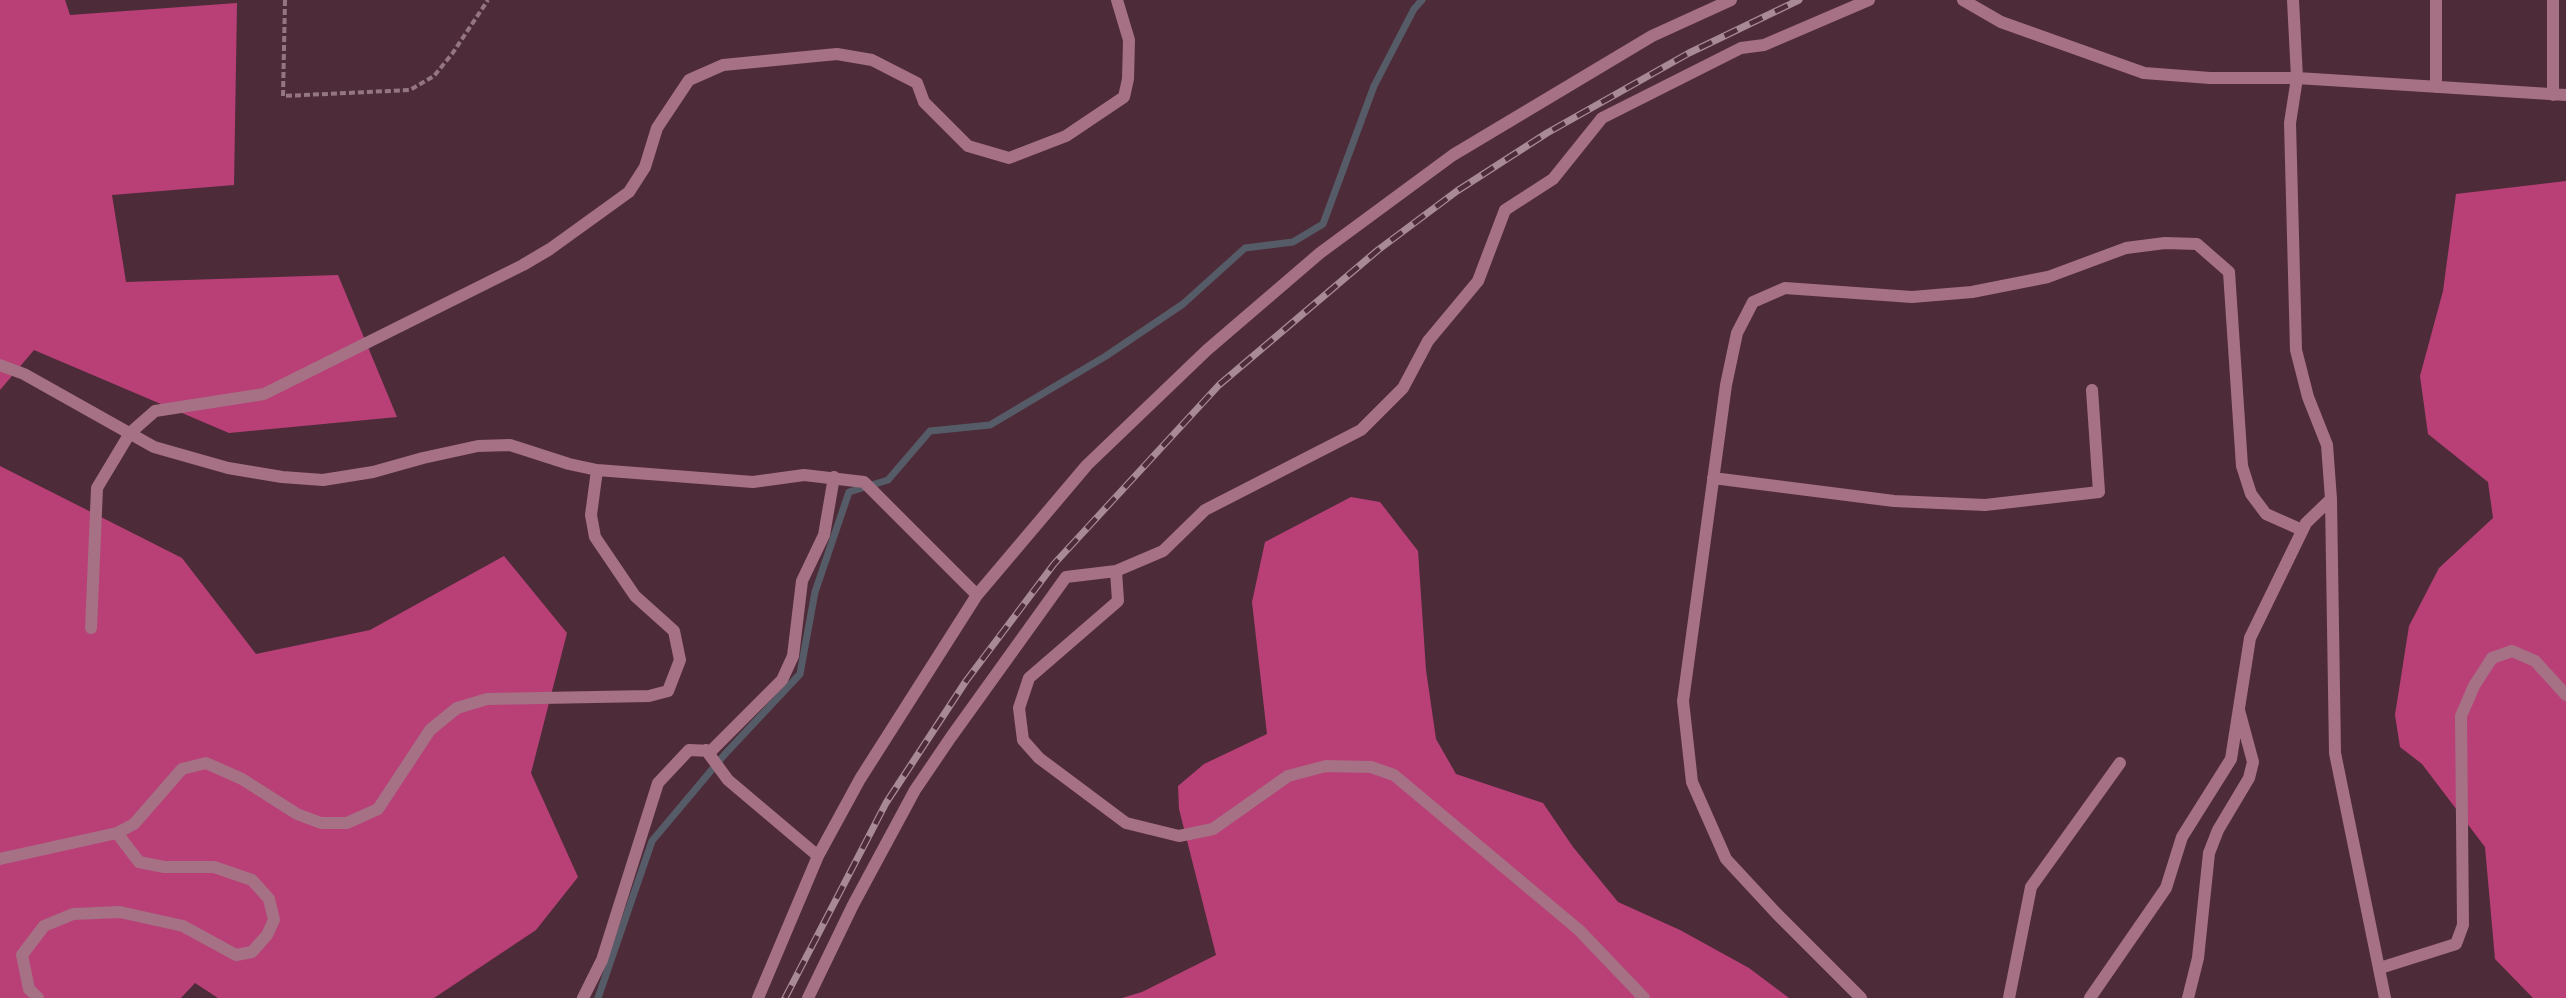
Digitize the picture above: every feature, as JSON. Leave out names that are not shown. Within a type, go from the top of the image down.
[{"type":"street","points":[[91,628],[98,488],[130,433],[154,411],[264,394],[523,265],[550,249],[630,192],[645,167],[657,128],[689,80],[723,65],[837,54],[872,60],[916,83],[924,102],[968,146],[1009,158],[1066,136],[1124,97],[1128,79],[1129,40],[1117,0]]},
{"type":"street","points":[[758,998],[818,856],[860,779],[977,595],[1087,465],[1207,350],[1320,253],[1453,155],[1652,36],[1731,0]]},
{"type":"street","points":[[808,998],[853,905],[915,790],[1066,577],[1116,571],[1164,551],[1205,510],[1361,430],[1403,388],[1428,341],[1478,281],[1505,210],[1553,178],[1602,118],[1741,48],[1764,45],[1869,0]]},
{"type":"street","points":[[1963,0],[2001,22],[2144,73],[2210,78],[2298,78],[2560,95],[2553,0]]},
{"type":"street","points":[[2293,0],[2298,78],[2290,123],[2296,350],[2308,397],[2326,445],[2331,499],[2335,753],[2385,998]]},
{"type":"street","points":[[2436,0],[2436,87]]},
{"type":"street","points":[[1862,998],[1777,914],[1726,859],[1692,782],[1683,701],[1726,385],[1737,333],[1753,302],[1785,288],[1912,297],[1972,292],[2048,277],[2126,248],[2165,243],[2197,244],[2229,272],[2242,466],[2251,494],[2266,514],[2302,530]]},
{"type":"street","points":[[0,365],[24,374],[154,447],[228,468],[282,477],[323,480],[373,472],[478,446],[510,445],[569,464],[597,470],[753,482],[804,475],[864,482],[977,595]]},
{"type":"street","points":[[1713,478],[1894,501],[1985,505],[2099,492],[2092,390]]},
{"type":"street","points":[[0,859],[117,833],[134,824],[182,768],[206,763],[242,779],[297,814],[321,823],[347,823],[378,809],[430,730],[457,708],[487,699],[649,696],[668,691],[680,660],[674,631],[635,596],[595,537],[591,515],[597,470]]},
{"type":"street","points":[[583,998],[602,960],[658,783],[689,750],[711,751],[782,680],[793,656],[802,581],[824,535],[834,477]]},
{"type":"street","points":[[2090,998],[2166,888],[2182,837],[2231,759],[2250,638],[2306,522],[2331,499]]},
{"type":"street","points":[[1116,571],[1118,601],[1029,678],[1019,708],[1023,740],[1039,758],[1126,823],[1179,836],[1213,829],[1288,776],[1326,766],[1371,767],[1394,775],[1579,930],[1644,998]]},
{"type":"street","points":[[2380,968],[2456,944],[2463,925],[2461,716],[2474,686],[2492,658],[2512,651],[2535,661],[2566,695]]},
{"type":"street","points":[[2188,998],[2198,958],[2209,853],[2218,830],[2249,778],[2253,762],[2238,707]]},
{"type":"street","points":[[705,750],[728,780],[818,856]]},
{"type":"street","points":[[2009,998],[2031,887],[2120,763]]},
{"type":"street","points":[[38,998],[29,989],[22,955],[44,926],[73,915],[120,912],[183,926],[236,955],[252,952],[267,934],[274,920],[269,898],[252,880],[214,867],[164,867],[139,861],[117,833]]},
{"type":"path","points":[[285,0],[283,96],[410,90],[434,76],[452,54],[488,0]]},
{"type":"shaded area","points":[[0,0],[65,0],[70,15],[237,3],[234,185],[112,195],[126,282],[338,275],[397,417],[229,433],[34,350],[0,390]]},
{"type":"shaded area","points":[[2566,181],[2566,998],[2533,998],[2495,959],[2485,847],[2422,764],[2400,747],[2395,715],[2409,626],[2439,568],[2493,518],[2488,482],[2428,434],[2420,376],[2443,291],[2456,194]]},
{"type":"shaded area","points":[[0,466],[182,558],[256,654],[370,630],[504,556],[567,633],[531,773],[578,877],[536,930],[434,998],[218,998],[195,983],[181,998],[0,998]]},
{"type":"shaded area","points":[[1351,497],[1380,502],[1418,551],[1426,670],[1436,739],[1456,774],[1543,803],[1573,847],[1618,902],[1680,930],[1749,968],[1789,998],[1122,998],[1142,992],[1216,955],[1179,809],[1178,786],[1204,764],[1267,734],[1252,602],[1265,542]]},
{"type":"waterway","points":[[598,998],[652,841],[725,754],[800,674],[815,592],[849,492],[888,480],[930,431],[990,425],[1106,356],[1183,304],[1245,248],[1293,242],[1323,224],[1374,86],[1414,9],[1422,0]]},
{"type":"railway","points":[[785,998],[886,803],[966,681],[1054,564],[1219,385],[1378,250],[1457,191],[1547,133],[1689,53],[1799,0]]}]
